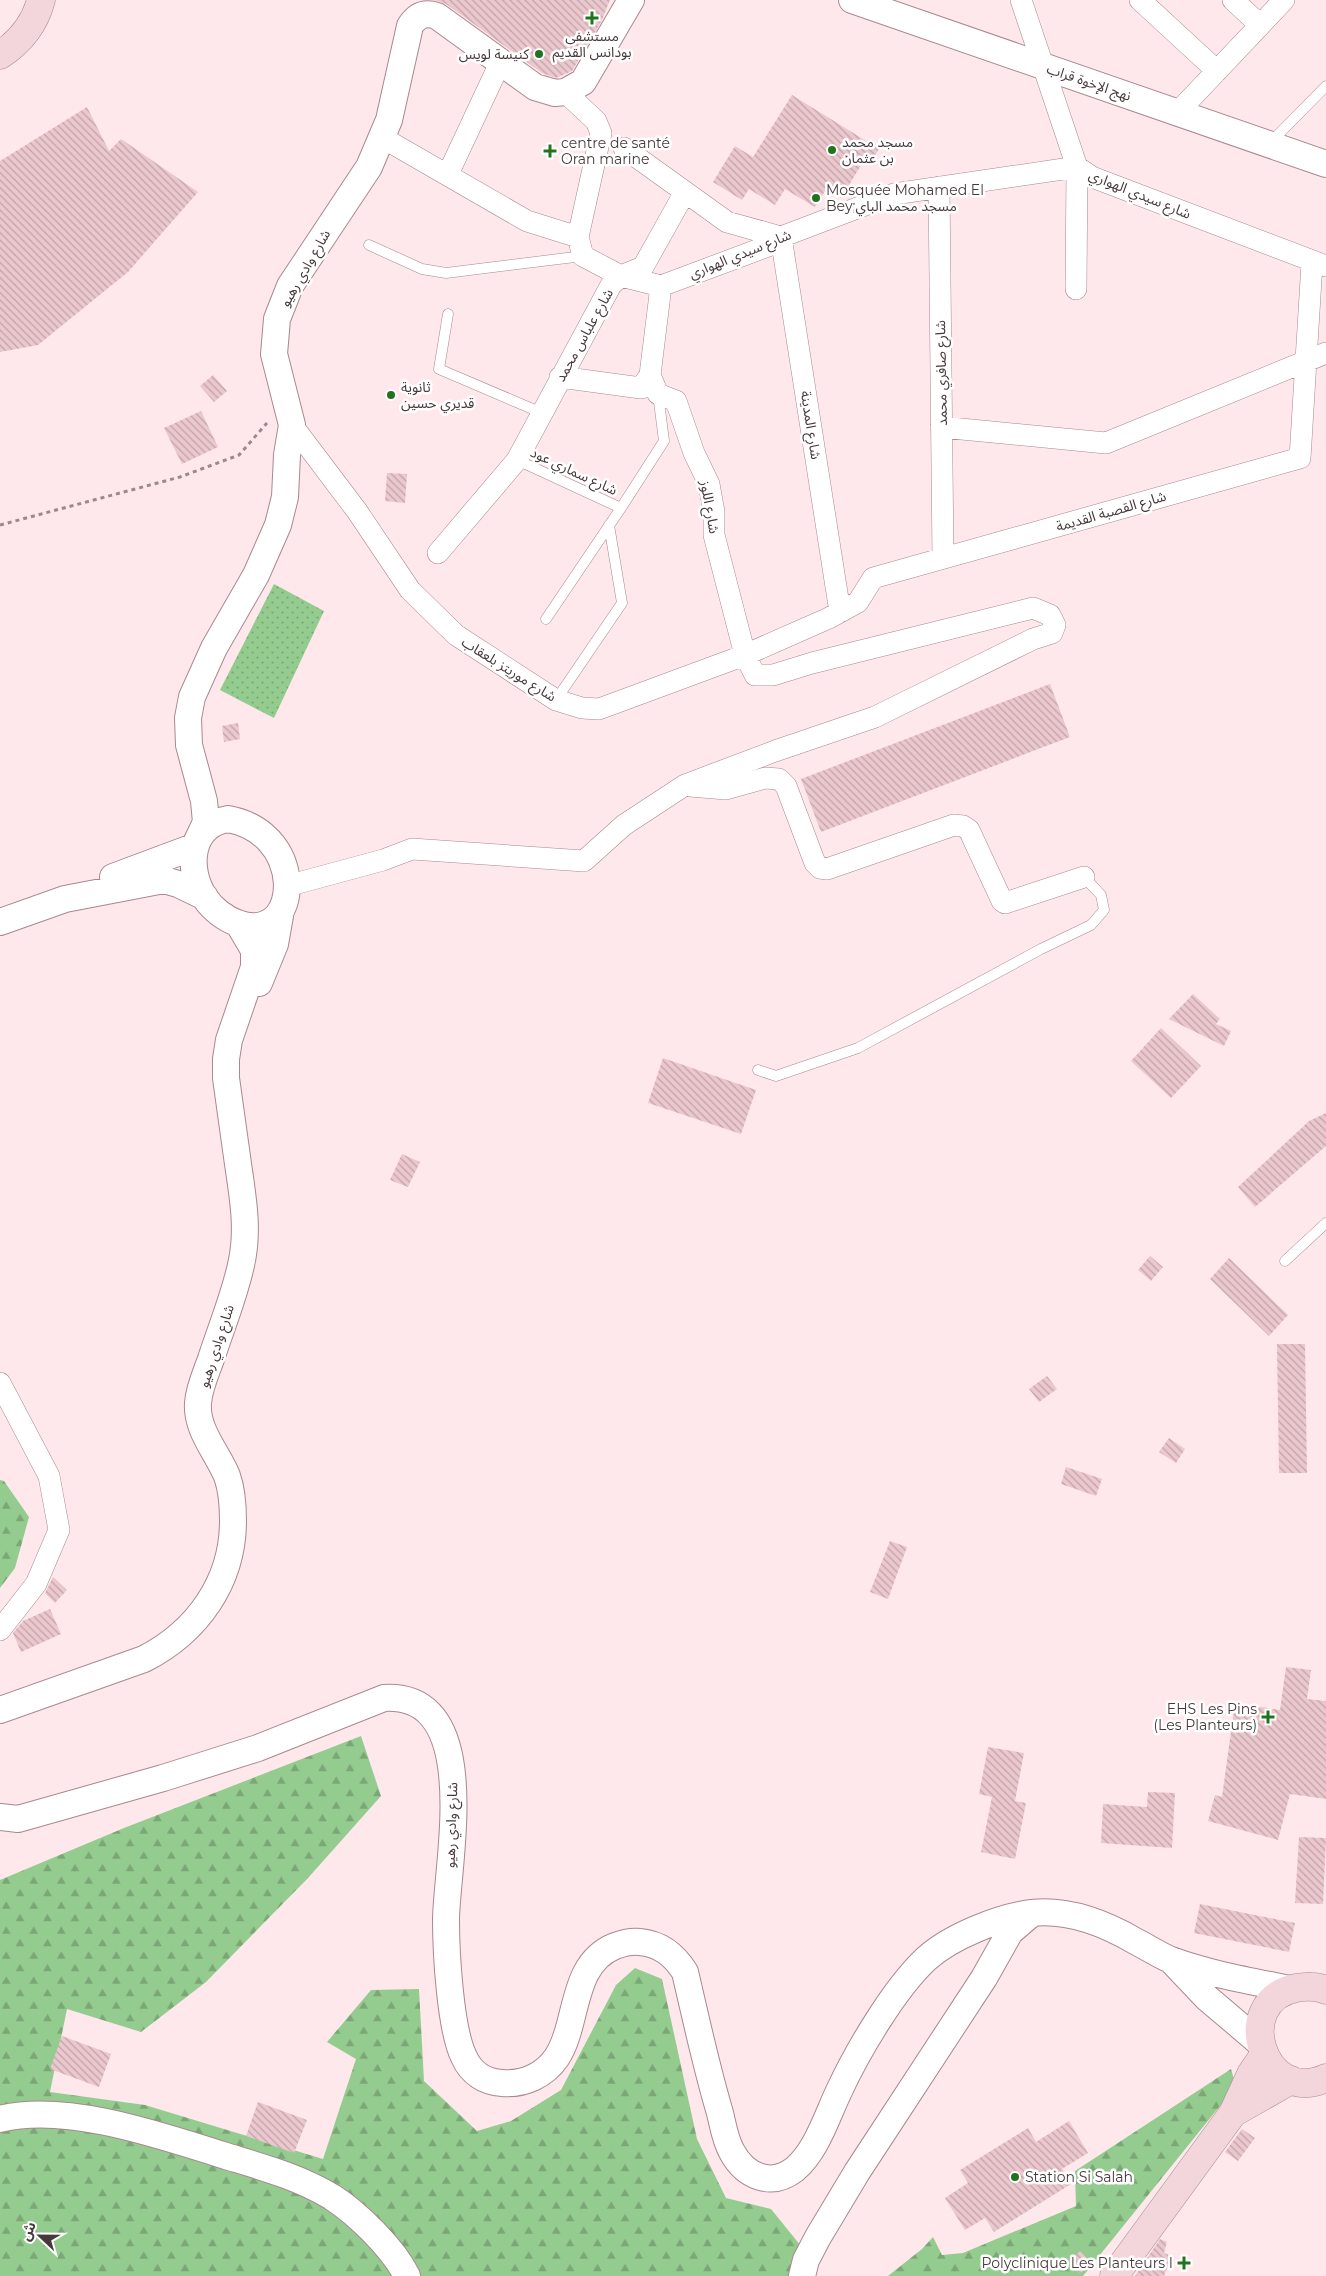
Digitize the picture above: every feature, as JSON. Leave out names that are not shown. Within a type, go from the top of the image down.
[{"type":"main road","points":[[0,55],[13,46],[28,29],[39,9],[41,0]]},
{"type":"main road","points":[[1324,2079],[1306,2082],[1292,2080],[1275,2070],[1262,2049],[1259,2030],[1265,2011],[1278,1996],[1290,1989],[1305,1986],[1326,1990]]},
{"type":"main road","points":[[1114,2276],[1233,2113],[1262,2049]]},
{"type":"main road","points":[[1233,2113],[1292,2080]]},
{"type":"street","points":[[448,174],[500,63],[544,92],[565,92],[576,88],[589,74],[632,0]]},
{"type":"street","name":"نهج الإخوة قراب","points":[[852,0],[1326,164]]},
{"type":"street","points":[[1021,0],[1077,167],[1076,289]]},
{"type":"street","points":[[1140,0],[1217,71]]},
{"type":"street","points":[[1233,0],[1260,25]]},
{"type":"street","points":[[1177,113],[1284,0]]},
{"type":"street","name":"شارع وادي رهيو","points":[[205,897],[197,880],[195,869],[196,843],[206,822],[204,801],[189,745],[188,718],[192,697],[200,676],[256,575],[278,525],[285,496],[289,414],[274,354],[277,319],[282,302],[369,167],[383,138],[389,120],[410,26],[414,21],[425,14],[437,16],[500,63]]},
{"type":"street","points":[[565,92],[596,121],[601,133],[580,247]]},
{"type":"street","points":[[383,138],[531,223],[580,247],[621,276],[661,286],[650,374],[641,388],[560,377]]},
{"type":"street","points":[[624,148],[727,222],[781,237]]},
{"type":"street","name":"شارع سيدي الهواري","points":[[661,286],[768,246],[781,237],[894,194],[1077,167],[1092,177],[1319,265]]},
{"type":"street","name":"شارع صافري محمد","points":[[938,187],[943,558]]},
{"type":"street","name":"شارع علباس محمد","points":[[438,553],[517,460],[611,285],[621,276],[643,267],[685,192]]},
{"type":"street","name":"شارع المدينة","points":[[781,237],[840,612]]},
{"type":"street","name":"شارع القصبة القديمة","points":[[840,612],[858,602],[873,578],[1300,458],[1317,356],[1319,265]]},
{"type":"street","points":[[941,427],[1106,443],[1317,356]]},
{"type":"street","points":[[650,374],[658,394]]},
{"type":"street","name":"شارع اللوز","points":[[658,394],[676,401],[694,453],[709,484],[714,512],[714,535],[745,655],[755,675],[773,676],[812,663],[1033,608],[1050,615],[1055,626],[1052,633],[1034,639],[875,717],[775,750],[685,785]]},
{"type":"street","name":"شارع موريتز بلعقاب","points":[[289,414],[410,590],[456,635],[556,700],[582,708],[599,709],[745,655],[840,612]]},
{"type":"street","name":"شارع وادي رهيو","points":[[189,745],[216,794],[238,821],[260,832],[270,840],[283,861],[284,898],[275,944],[236,1048],[230,1109]]},
{"type":"street","points":[[65,899],[164,880],[178,884],[205,897],[217,910],[238,923],[248,926],[267,923],[284,898],[412,849],[584,860],[624,825],[685,785],[726,789],[765,778],[779,779],[786,786],[815,863],[820,868],[827,869],[954,826],[963,826],[969,830],[1002,901],[1005,903],[1084,877]]},
{"type":"street","points":[[0,922],[65,899],[90,886],[196,843],[201,832],[213,823],[228,819],[238,821]]},
{"type":"street","name":"شارع وادي رهيو","points":[[0,1710],[144,1659],[160,1651],[189,1628],[201,1615],[220,1584],[226,1567],[233,1531],[232,1495],[228,1477],[201,1424],[198,1405],[202,1386],[237,1282],[244,1252],[246,1220],[226,1078],[227,1050],[252,976],[254,950],[238,923]]},
{"type":"street","points":[[0,1383],[49,1476],[59,1530],[36,1584],[0,1630]]},
{"type":"street","name":"شارع وادي رهيو","points":[[1,1818],[18,1819],[164,1778],[258,1748],[384,1698],[398,1697],[413,1702],[429,1713],[439,1728],[450,1761],[454,1807],[446,1919],[447,1957],[456,2029],[463,2056],[470,2068],[482,2078],[496,2083],[514,2084],[529,2080],[544,2072],[557,2056],[566,2036],[585,1975],[595,1961],[607,1949],[635,1941],[650,1943],[664,1949],[676,1959],[685,1972],[711,2083],[731,2150],[740,2164],[751,2174],[763,2179],[778,2178],[793,2170],[804,2160],[850,2067],[907,1981],[927,1958],[945,1944],[971,1932],[1000,1921],[1031,1913]]},
{"type":"street","points":[[802,2276],[806,2260],[818,2237],[858,2172],[984,1978],[1010,1932],[1031,1913],[1058,1912],[1090,1920],[1116,1930],[1170,1960],[1234,1978],[1290,1989]]},
{"type":"street","points":[[1170,1960],[1206,1998],[1262,2049]]},
{"type":"street","points":[[0,2119],[23,2115],[60,2116],[139,2130],[301,2181],[333,2198],[354,2214],[387,2248],[407,2276]]},
{"type":"lane","points":[[1269,144],[1326,86]]},
{"type":"lane","points":[[369,244],[422,269],[446,273],[580,247]]},
{"type":"lane","points":[[448,314],[439,370],[542,413]]},
{"type":"lane","name":"شارع سماري عود","points":[[546,619],[664,441],[658,394]]},
{"type":"lane","name":"شارع سماري عود","points":[[517,460],[620,508]]},
{"type":"lane","points":[[556,700],[622,603],[609,525]]},
{"type":"lane","points":[[758,1070],[776,1076],[858,1048],[1041,949],[1090,925],[1104,910],[1101,895],[1084,877]]},
{"type":"lane","points":[[1285,1261],[1326,1223]]},
{"type":"path","points":[[0,524],[180,477],[240,455],[289,414]]},
{"type":"green space","points":[[274,584],[324,611],[274,718],[220,690]]},
{"type":"green space","points":[[0,1480],[4,1481],[29,1517],[15,1568],[0,1588]]},
{"type":"green space","points":[[361,1736],[381,1796],[308,1878],[206,1982],[141,2032],[67,2009],[50,2092],[145,2105],[323,2159],[356,2059],[327,2042],[371,1990],[419,1989],[424,2081],[477,2131],[511,2121],[561,2090],[616,1985],[635,1968],[662,1979],[697,2139],[726,2198],[771,2209],[801,2246],[790,2276],[0,2276],[0,1880],[124,1828]]},
{"type":"green space","points":[[1231,2069],[1236,2086],[1083,2276],[888,2276],[922,2249],[933,2237],[942,2255],[963,2253],[1076,2206],[1075,2171]]},
{"type":"building","name":"كنيسة لويس","points":[[435,0],[610,0],[601,22],[572,71],[556,78],[542,73],[446,4]]},
{"type":"building","name":"مسجد محمد بن عثمان","points":[[792,95],[879,149],[868,166],[863,162],[843,195],[828,186],[815,207],[785,189],[775,205],[749,189],[742,200],[713,182],[735,146],[753,157]]},
{"type":"building","points":[[87,107],[109,151],[121,139],[198,192],[128,272],[38,345],[0,352],[0,161]]},
{"type":"building","points":[[213,375],[227,391],[214,402],[200,386]]},
{"type":"building","points":[[201,411],[218,447],[182,464],[164,428]]},
{"type":"building","points":[[387,473],[407,474],[405,503],[385,501]]},
{"type":"building","points":[[1050,684],[1070,737],[821,832],[801,779]]},
{"type":"building","points":[[238,723],[240,739],[224,742],[222,726]]},
{"type":"building","points":[[1193,994],[1220,1019],[1216,1024],[1231,1031],[1224,1046],[1169,1019]]},
{"type":"building","points":[[1161,1028],[1201,1066],[1171,1098],[1131,1061]]},
{"type":"building","points":[[663,1058],[756,1090],[741,1134],[648,1103]]},
{"type":"building","points":[[1326,1113],[1326,1146],[1255,1207],[1238,1187],[1309,1121]]},
{"type":"building","points":[[402,1154],[420,1162],[408,1187],[390,1180]]},
{"type":"building","points":[[1150,1256],[1163,1267],[1151,1281],[1138,1270]]},
{"type":"building","points":[[1229,1258],[1288,1315],[1269,1336],[1210,1279]]},
{"type":"building","points":[[1277,1344],[1305,1344],[1307,1473],[1279,1473]]},
{"type":"building","points":[[1047,1376],[1057,1389],[1039,1402],[1029,1389]]},
{"type":"building","points":[[1169,1438],[1185,1449],[1176,1463],[1159,1452]]},
{"type":"building","points":[[1066,1467],[1102,1479],[1096,1496],[1061,1484]]},
{"type":"building","points":[[890,1541],[907,1547],[888,1599],[870,1592]]},
{"type":"building","points":[[53,1577],[67,1590],[55,1603],[45,1593]]},
{"type":"building","points":[[50,1609],[61,1634],[21,1652],[13,1633],[23,1621]]},
{"type":"building","points":[[1286,1667],[1311,1670],[1307,1699],[1326,1701],[1326,1799],[1290,1794],[1278,1840],[1208,1821],[1215,1795],[1222,1797],[1235,1703],[1280,1710]]},
{"type":"building","points":[[988,1747],[1024,1753],[1015,1801],[1026,1803],[1015,1859],[981,1852],[992,1797],[979,1794]]},
{"type":"building","points":[[1148,1792],[1175,1793],[1172,1848],[1101,1843],[1103,1804],[1147,1807]]},
{"type":"building","points":[[1299,1837],[1326,1838],[1323,1904],[1295,1903]]},
{"type":"building","points":[[1200,1904],[1295,1923],[1289,1952],[1194,1933]]},
{"type":"building","points":[[62,2036],[111,2054],[99,2087],[50,2069]]},
{"type":"building","points":[[258,2102],[307,2120],[294,2153],[246,2136]]},
{"type":"building","name":"Station Si Salah","points":[[1069,2121],[1088,2153],[1062,2169],[1071,2184],[994,2232],[985,2218],[965,2230],[945,2198],[968,2183],[960,2170],[1028,2128],[1036,2142]]},
{"type":"building","points":[[1242,2129],[1255,2138],[1238,2161],[1225,2152]]},
{"type":"building","points":[[1160,2239],[1167,2242],[1164,2253],[1172,2256],[1164,2276],[1135,2276]]},
{"type":"building","points":[[1080,2251],[1091,2262],[1080,2274],[1068,2262]]},
{"type":"place","name":"مستشفى بودانس القديم","points":[[592,18]]},
{"type":"place","name":"كنيسة لويس","points":[[539,54]]},
{"type":"place","name":"مسجد محمد بن عثمان","points":[[832,150]]},
{"type":"place","name":"centre de santé Oran marine","points":[[550,151]]},
{"type":"place","name":"Mosquée Mohamed El Bey;مسجد محمد الباي","points":[[816,198]]},
{"type":"place","name":"ثانوية قديري حسين","points":[[391,395]]},
{"type":"place","name":"EHS Les Pins (Les Planteurs)","points":[[1268,1717]]},
{"type":"place","name":"Station Si Salah","points":[[1015,2177]]},
{"type":"place","name":"Polyclinique Les Planteurs I","points":[[1184,2263]]}]
